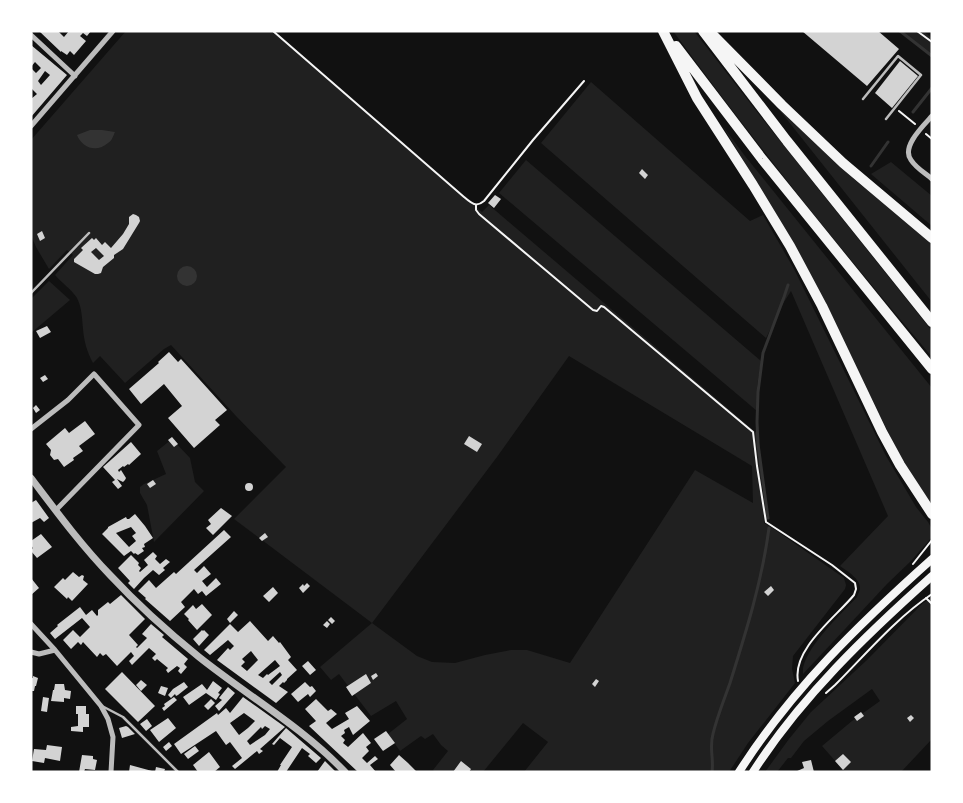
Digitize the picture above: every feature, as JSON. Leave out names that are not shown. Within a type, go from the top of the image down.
[{"type":"highway","points":[[664,31],[762,159],[932,369]]},
{"type":"highway","points":[[664,31],[697,98],[753,184],[794,253],[822,306],[882,432],[900,465],[932,514]]},
{"type":"highway","points":[[703,31],[787,141],[932,322]]},
{"type":"highway","points":[[709,31],[843,163],[932,238]]},
{"type":"main road","points":[[739,772],[800,684],[850,634],[932,559]]},
{"type":"main road","points":[[753,772],[811,694],[862,641],[932,576]]},
{"type":"main road","points":[[800,684],[811,694]]},
{"type":"street","points":[[31,126],[113,31]]},
{"type":"street","points":[[31,35],[75,76]]},
{"type":"street","points":[[932,116],[909,145],[908,153],[911,161],[932,179]]},
{"type":"street","points":[[31,429],[68,400],[94,374],[139,425],[56,510]]},
{"type":"street","points":[[31,478],[103,568],[136,601],[200,658],[305,734],[345,772]]},
{"type":"street","points":[[31,624],[101,706],[108,719],[113,737],[111,772]]},
{"type":"street","points":[[31,652],[39,654],[55,650]]},
{"type":"lane","points":[[863,100],[898,56],[921,75],[886,119]]},
{"type":"lane","points":[[31,293],[89,233]]},
{"type":"lane","points":[[101,706],[122,717],[178,772]]},
{"type":"path","points":[[273,31],[464,197],[476,205],[484,201],[584,81]]},
{"type":"path","points":[[917,31],[932,42]]},
{"type":"path","points":[[895,108],[932,139]]},
{"type":"path","points":[[476,205],[476,210],[479,214],[593,310],[597,311],[603,306],[753,432],[766,522],[854,581],[856,591],[851,599],[818,633],[806,649],[798,666],[797,676],[800,684]]},
{"type":"path","points":[[822,696],[889,631],[932,594]]},
{"type":"path","points":[[926,598],[932,604]]},
{"type":"shaded area","points":[[126,31],[273,31],[482,212],[489,205],[759,435],[764,523],[844,578],[846,585],[845,589],[793,656],[792,669],[795,683],[748,743],[729,772],[524,772],[548,742],[523,723],[483,772],[435,772],[433,770],[448,751],[433,734],[425,739],[421,736],[400,751],[388,734],[407,719],[396,701],[371,716],[339,674],[331,680],[320,667],[372,623],[234,519],[286,467],[171,345],[125,383],[100,356],[93,363],[85,342],[79,302],[55,275],[73,255],[67,250],[49,269],[31,235],[31,140]],"holes":[[[569,356],[752,466],[753,503],[695,470],[570,663],[527,650],[511,650],[455,663],[432,662],[417,656],[372,623],[497,457]]]},
{"type":"shaded area","points":[[673,31],[694,31],[932,331],[932,357],[799,196]]},
{"type":"shaded area","points":[[902,31],[923,31],[932,38],[932,56]]},
{"type":"shaded area","points":[[591,82],[750,221],[763,215],[794,269],[886,456],[916,507],[932,529],[932,537],[911,561],[803,674],[808,655],[815,644],[857,597],[860,590],[860,585],[856,579],[840,566],[888,516],[791,291],[766,338],[541,143]]},
{"type":"shaded area","points":[[777,107],[856,181],[932,241],[932,302]]},
{"type":"shaded area","points":[[722,125],[932,388],[932,505],[902,461],[848,350],[752,175]]},
{"type":"shaded area","points":[[90,130],[115,132],[111,140],[104,146],[90,148],[82,143],[77,135]]},
{"type":"shaded area","points":[[526,160],[761,361],[757,386],[757,411],[499,193]]},
{"type":"shaded area","points":[[891,162],[932,196],[932,226],[871,174]]},
{"type":"shaded area","points":[[187,266],[194,269],[197,276],[194,283],[187,286],[180,283],[177,276],[180,269]]},
{"type":"shaded area","points":[[49,281],[70,300],[31,333],[31,299]]},
{"type":"shaded area","points":[[172,439],[190,458],[195,482],[204,491],[154,542],[147,505],[140,493],[140,487],[166,474],[157,451]]},
{"type":"shaded area","points":[[932,597],[932,739],[901,772],[845,772],[822,746],[880,701],[872,689],[804,741],[777,772],[765,772],[811,712],[867,660],[922,604]]},
{"type":"building","points":[[39,31],[58,31],[64,37],[69,31],[91,31],[87,36],[83,33],[80,36],[86,41],[74,55],[70,51],[67,55],[61,52]]},
{"type":"building","points":[[802,31],[878,31],[899,49],[867,86]]},
{"type":"building","points":[[31,45],[67,75],[31,117],[31,99],[37,94],[31,88],[31,68],[36,73],[41,68],[35,62],[31,67]],"holes":[[[45,71],[50,75],[41,85],[38,81]]]},
{"type":"building","points":[[900,61],[918,76],[892,108],[875,93]]},
{"type":"building","points":[[642,169],[648,175],[645,179],[639,173]]},
{"type":"building","points":[[495,195],[501,199],[494,208],[488,203]]},
{"type":"building","points":[[133,214],[136,215],[140,221],[123,249],[114,255],[114,258],[103,267],[101,273],[95,274],[74,262],[74,259],[83,250],[81,248],[92,238],[94,240],[96,238],[102,245],[105,242],[111,248],[129,224],[129,217]],"holes":[[[96,248],[104,256],[99,260],[91,252]]]},
{"type":"building","points":[[42,231],[45,238],[40,241],[37,234]]},
{"type":"building","points":[[47,326],[51,332],[40,338],[36,331]]},
{"type":"building","points":[[169,352],[178,362],[181,359],[227,410],[215,420],[220,425],[194,448],[168,418],[182,406],[164,384],[141,404],[129,389]]},
{"type":"building","points":[[45,375],[48,379],[43,382],[40,378]]},
{"type":"building","points":[[36,405],[40,410],[36,413],[33,408]]},
{"type":"building","points":[[85,421],[95,434],[79,446],[83,451],[64,467],[58,459],[54,460],[50,455],[51,450],[46,444],[65,428],[69,433]]},
{"type":"building","points":[[469,436],[482,444],[477,452],[464,444]]},
{"type":"building","points":[[172,437],[178,444],[174,447],[168,440]]},
{"type":"building","points":[[131,442],[141,454],[129,465],[123,466],[118,470],[119,472],[121,470],[126,478],[123,482],[117,479],[122,486],[118,489],[112,482],[115,480],[103,467]]},
{"type":"building","points":[[153,480],[156,484],[150,488],[147,484]]},
{"type":"building","points":[[249,483],[253,487],[249,491],[245,487]]},
{"type":"building","points":[[36,500],[49,518],[44,522],[40,518],[31,523],[31,503]]},
{"type":"building","points":[[221,508],[232,516],[213,535],[206,528],[211,524],[208,520]]},
{"type":"building","points":[[135,514],[153,538],[144,544],[145,547],[142,548],[144,551],[138,555],[131,551],[124,556],[102,534],[108,527],[126,517],[129,519]],"holes":[[[131,527],[136,533],[132,536],[136,541],[129,547],[116,533]]]},
{"type":"building","points":[[224,530],[231,537],[194,570],[197,573],[204,566],[211,574],[202,581],[207,587],[216,578],[221,584],[206,596],[202,591],[198,594],[194,589],[181,602],[185,607],[170,621],[138,591],[149,580],[156,588],[174,572],[176,574]]},
{"type":"building","points":[[265,533],[268,537],[262,541],[259,538]]},
{"type":"building","points":[[41,534],[52,547],[37,558],[31,551],[33,548],[31,541]]},
{"type":"building","points":[[153,552],[157,556],[155,559],[160,564],[166,559],[170,562],[159,575],[153,570],[134,589],[128,583],[130,581],[118,568],[131,555],[139,563],[140,572],[148,565],[144,560]]},
{"type":"building","points":[[73,572],[79,577],[84,576],[83,580],[88,584],[72,601],[54,587]]},
{"type":"building","points":[[31,578],[39,588],[31,595]]},
{"type":"building","points":[[307,583],[310,586],[303,593],[299,588]]},
{"type":"building","points":[[771,586],[774,590],[768,596],[764,592]]},
{"type":"building","points":[[273,587],[278,593],[269,602],[263,596]]},
{"type":"building","points":[[121,595],[145,619],[129,635],[138,645],[136,647],[147,638],[142,634],[151,624],[164,635],[162,637],[188,659],[184,664],[187,667],[181,674],[178,671],[180,668],[177,666],[168,673],[166,670],[168,668],[157,659],[155,661],[152,658],[156,654],[149,648],[132,665],[129,661],[134,656],[131,652],[117,666],[106,654],[103,656],[100,653],[97,657],[83,642],[81,645],[78,642],[71,649],[63,640],[73,630],[80,637],[90,627],[82,618],[55,639],[50,633],[80,607],[86,615],[92,610],[97,616],[98,610],[108,602],[110,604]]},
{"type":"building","points":[[202,604],[212,615],[197,630],[184,614],[193,605],[196,609]]},
{"type":"building","points":[[234,611],[238,615],[230,623],[227,619]]},
{"type":"building","points":[[331,617],[335,621],[332,624],[328,620]]},
{"type":"building","points":[[250,621],[268,641],[273,636],[280,642],[291,657],[288,660],[297,670],[279,686],[288,692],[276,703],[217,660],[228,648],[230,650],[234,646],[228,640],[210,655],[204,650],[230,624],[238,632]],"holes":[[[251,651],[258,660],[247,671],[241,666],[245,662],[242,659]],[[275,660],[280,666],[263,678],[258,675]],[[280,672],[282,675],[272,685],[269,682]]]},
{"type":"building","points":[[327,621],[330,624],[327,628],[323,625]]},
{"type":"building","points":[[202,630],[209,635],[199,646],[193,639]]},
{"type":"building","points":[[308,661],[316,670],[310,675],[302,666]]},
{"type":"building","points":[[122,672],[155,706],[138,722],[105,689]]},
{"type":"building","points":[[376,673],[378,676],[373,680],[371,676]]},
{"type":"building","points":[[366,674],[371,683],[352,696],[346,687]]},
{"type":"building","points":[[33,676],[38,678],[34,691],[31,691],[31,678]]},
{"type":"building","points":[[596,679],[599,681],[595,687],[592,684]]},
{"type":"building","points":[[141,680],[147,685],[141,691],[136,685]]},
{"type":"building","points":[[213,681],[222,688],[216,700],[206,693],[189,705],[183,697],[202,684],[207,690]]},
{"type":"building","points":[[184,682],[188,687],[171,698],[168,695],[173,689]]},
{"type":"building","points":[[305,682],[316,691],[310,697],[308,694],[298,702],[291,694]]},
{"type":"building","points":[[55,684],[64,684],[65,690],[71,691],[70,699],[64,698],[64,702],[51,701]]},
{"type":"building","points":[[161,686],[168,688],[165,696],[158,693]]},
{"type":"building","points":[[228,687],[235,693],[219,711],[215,706],[222,700],[219,698]]},
{"type":"building","points":[[43,697],[49,698],[47,712],[41,711]]},
{"type":"building","points":[[174,697],[177,700],[164,711],[162,708],[165,706],[164,704]]},
{"type":"building","points":[[243,697],[285,727],[260,749],[263,751],[259,754],[257,751],[235,769],[232,766],[242,758],[230,742],[226,745],[216,731],[181,754],[174,744],[226,708],[230,713]],"holes":[[[244,713],[255,721],[239,735],[230,723]],[[265,726],[270,729],[265,735],[250,745],[247,741],[261,727],[262,729]]]},
{"type":"building","points":[[211,699],[215,703],[208,710],[204,706]]},
{"type":"building","points":[[316,699],[328,711],[331,709],[337,714],[326,723],[332,729],[349,719],[345,713],[357,706],[370,721],[353,735],[349,727],[344,730],[345,733],[341,736],[345,740],[343,743],[348,747],[363,733],[371,743],[366,747],[369,751],[362,758],[367,763],[375,756],[378,759],[370,765],[376,772],[358,772],[309,726],[316,721],[305,709]]},
{"type":"building","points":[[76,706],[86,706],[86,714],[89,714],[89,727],[83,727],[83,732],[71,731],[71,727],[78,726]]},
{"type":"building","points":[[861,712],[864,716],[857,721],[854,717]]},
{"type":"building","points":[[911,715],[914,718],[910,722],[907,718]]},
{"type":"building","points":[[168,718],[176,728],[159,742],[150,730]]},
{"type":"building","points":[[147,719],[152,726],[146,731],[140,724]]},
{"type":"building","points":[[126,726],[135,734],[122,738],[119,728]]},
{"type":"building","points":[[286,728],[321,758],[316,763],[308,756],[310,754],[302,748],[286,772],[277,772],[292,747],[280,738],[274,745],[272,744]]},
{"type":"building","points":[[386,731],[395,743],[383,751],[374,739]]},
{"type":"building","points":[[169,742],[172,746],[166,751],[163,747]]},
{"type":"building","points":[[47,745],[62,747],[60,761],[45,758],[44,763],[32,761],[34,749],[46,750]]},
{"type":"building","points":[[195,746],[199,751],[188,759],[184,754]]},
{"type":"building","points":[[209,752],[220,767],[214,772],[198,772],[193,765]]},
{"type":"building","points":[[843,754],[851,762],[843,770],[835,761]]},
{"type":"building","points":[[82,755],[93,756],[93,759],[97,760],[95,770],[85,769],[84,772],[79,772]]},
{"type":"building","points":[[399,755],[417,772],[396,772],[390,765]]},
{"type":"building","points":[[811,760],[814,772],[795,772],[804,768],[802,762]]},
{"type":"building","points":[[325,761],[336,772],[317,772]]},
{"type":"building","points":[[461,761],[471,769],[469,772],[453,772]]},
{"type":"building","points":[[130,765],[152,771],[152,772],[129,772]]},
{"type":"building","points":[[156,767],[165,769],[164,772],[155,772]]},
{"type":"waterway","points":[[900,31],[932,56]]},
{"type":"waterway","points":[[913,112],[932,88]]},
{"type":"waterway","points":[[871,166],[888,142]]},
{"type":"waterway","points":[[768,518],[758,444],[758,392],[763,353],[788,285]]},
{"type":"waterway","points":[[712,772],[711,744],[713,734],[753,606],[769,528]]}]
